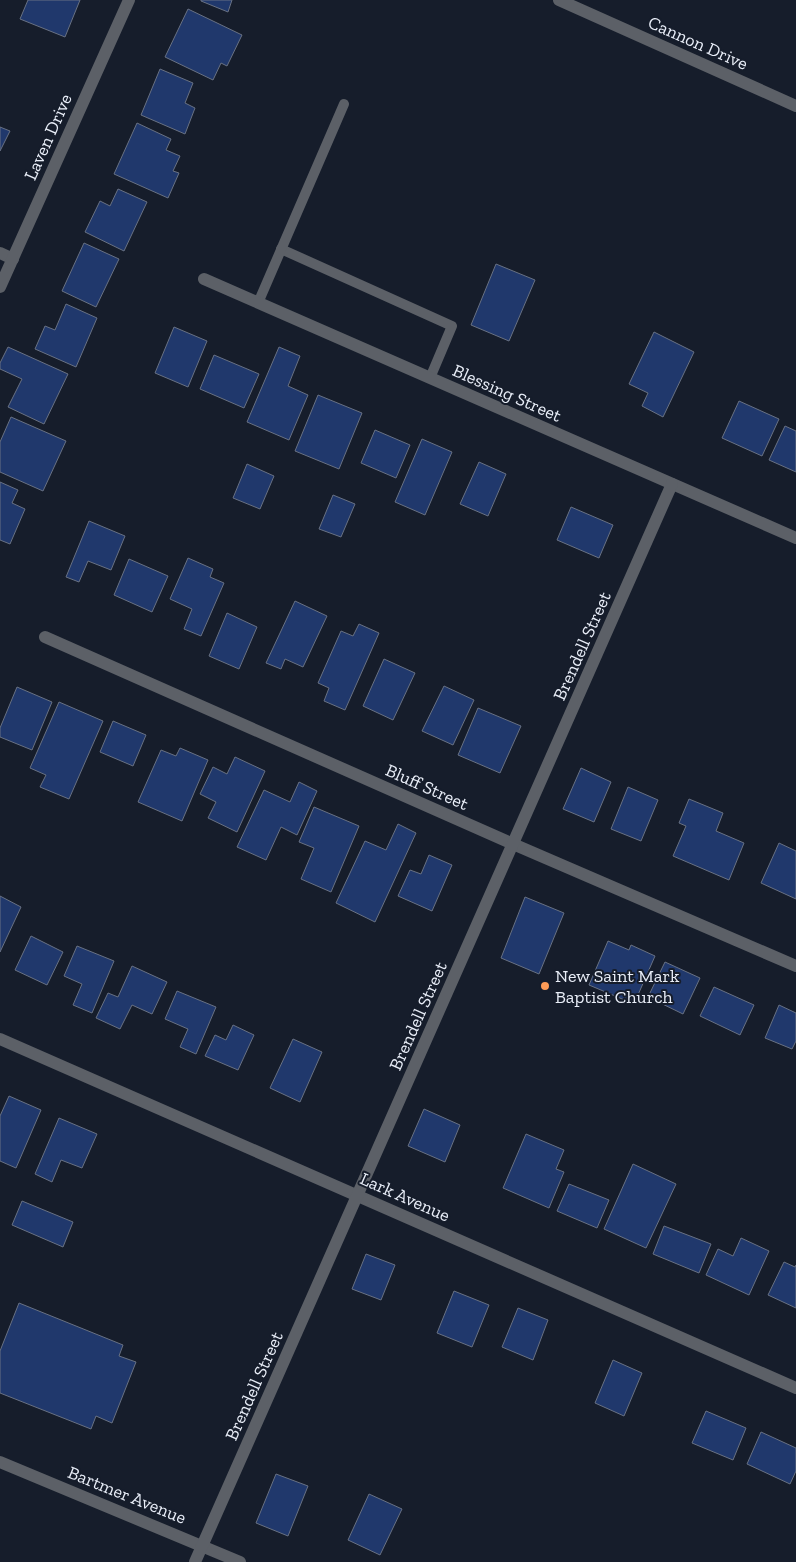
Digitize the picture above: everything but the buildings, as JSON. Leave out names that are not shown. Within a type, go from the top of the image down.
[{"type":"street","name":"Laven Drive","points":[[0,287],[129,0]]},
{"type":"street","name":"Cannon Drive","points":[[559,0],[796,106]]},
{"type":"street","points":[[0,253],[13,259]]},
{"type":"street","name":"Blessing Street","points":[[204,280],[796,538]]},
{"type":"street","name":"Brendell Street","points":[[196,1562],[672,484]]},
{"type":"street","name":"Bluff Street","points":[[45,637],[513,844],[796,966]]},
{"type":"street","name":"Lark Avenue","points":[[0,1039],[796,1388]]},
{"type":"street","name":"Bartmer Avenue","points":[[0,1462],[240,1562]]},
{"type":"lane","points":[[258,303],[344,104]]},
{"type":"lane","points":[[282,248],[452,326],[430,378]]},
{"type":"place","name":"New Saint Mark Baptist Church","points":[[545,986]]}]
